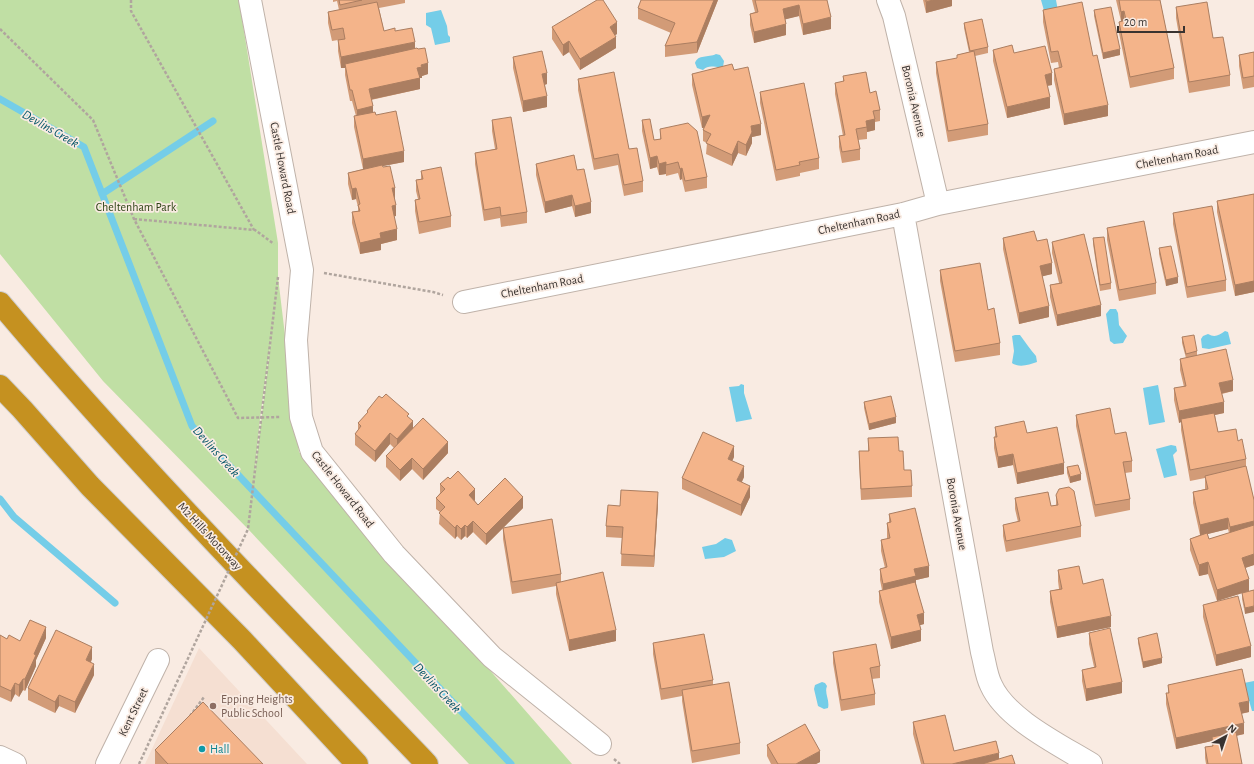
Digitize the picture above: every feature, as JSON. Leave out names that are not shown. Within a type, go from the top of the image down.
[{"type":"highway","name":"M2 Hills Motorway","points":[[0,303],[53,366],[181,505],[427,764]]},
{"type":"highway","points":[[0,386],[28,414],[90,486],[242,640],[357,764]]},
{"type":"street","name":"Castle Howard Road","points":[[250,0],[302,270],[296,340],[300,417],[312,452],[394,554],[492,657],[600,744]]},
{"type":"street","name":"Boronia Avenue","points":[[888,0],[894,16],[938,204]]},
{"type":"street","name":"Cheltenham Road","points":[[464,302],[903,214],[938,204],[1254,142]]},
{"type":"street","name":"Boronia Avenue","points":[[903,214],[982,652],[991,685],[1005,706],[1027,725],[1091,764]]},
{"type":"street","name":"Kent Street","points":[[108,764],[158,660]]},
{"type":"street","points":[[0,757],[15,764]]},
{"type":"path","points":[[131,0],[131,11],[255,230],[276,246]]},
{"type":"path","points":[[0,29],[93,120],[134,219],[238,418],[300,417]]},
{"type":"path","points":[[134,219],[255,230]]},
{"type":"path","points":[[139,764],[248,529],[278,269]]},
{"type":"path","points":[[302,270],[433,292]]},
{"type":"path","points":[[190,716],[204,697]]},
{"type":"shaded area","name":"Epping Heights Public School","points":[[199,648],[307,764],[145,764]]},
{"type":"green space","name":"Cheltenham Park","points":[[0,0],[239,0],[278,243],[278,277],[299,452],[572,764],[469,764],[248,529],[103,381],[0,254]],"holes":[[[271,339],[254,480],[260,418]]]},
{"type":"water","points":[[1041,0],[1056,0],[1058,11],[1045,14]]},
{"type":"water","points":[[441,10],[447,26],[450,42],[435,45],[431,28],[426,25],[426,13]]},
{"type":"water","points":[[716,54],[720,55],[724,61],[723,67],[710,67],[703,70],[697,68],[695,63],[698,58]]},
{"type":"water","points":[[1110,309],[1116,309],[1118,313],[1119,325],[1127,336],[1123,343],[1114,344],[1110,341],[1106,314]]},
{"type":"water","points":[[1225,331],[1228,332],[1231,344],[1209,349],[1202,348],[1201,339],[1203,336],[1208,334],[1217,336]]},
{"type":"water","points":[[1020,335],[1036,356],[1037,362],[1021,366],[1012,363],[1014,351],[1012,336]]},
{"type":"water","points":[[741,384],[744,385],[744,393],[752,419],[736,422],[729,387],[739,386]]},
{"type":"water","points":[[1158,385],[1165,422],[1149,425],[1143,388]]},
{"type":"water","points":[[1171,445],[1176,446],[1177,451],[1173,455],[1177,475],[1164,478],[1156,449]]},
{"type":"water","points":[[725,538],[732,540],[736,551],[724,557],[705,559],[702,547],[716,544]]},
{"type":"water","points":[[1254,681],[1254,711],[1252,711],[1244,683]]},
{"type":"water","points":[[822,682],[827,686],[826,691],[828,708],[824,709],[818,706],[814,689],[815,685]]},
{"type":"building","points":[[339,0],[362,0],[340,5]]},
{"type":"building","points":[[597,0],[603,0],[617,22],[610,27],[616,37],[580,59],[569,41],[563,45],[552,27]]},
{"type":"building","points":[[641,0],[714,0],[697,42],[665,46],[675,23],[638,8]]},
{"type":"building","points":[[755,0],[827,0],[831,17],[803,24],[799,5],[783,9],[786,24],[754,32],[750,14],[758,12]]},
{"type":"building","points":[[1119,0],[1160,0],[1174,68],[1130,77],[1119,22],[1126,20],[1124,11],[1121,12]]},
{"type":"building","points":[[377,2],[384,31],[395,28],[395,31],[412,28],[415,42],[341,57],[338,40],[345,39],[343,28],[332,30],[328,12]]},
{"type":"building","points":[[1082,2],[1093,56],[1097,55],[1108,105],[1064,114],[1054,69],[1062,67],[1058,51],[1051,52],[1043,10]]},
{"type":"building","points":[[1207,2],[1213,38],[1223,37],[1230,75],[1189,82],[1176,7]]},
{"type":"building","points":[[1111,7],[1120,49],[1103,53],[1094,10]]},
{"type":"building","points":[[982,19],[988,47],[970,51],[964,23]]},
{"type":"building","points":[[1012,45],[1014,53],[1045,46],[1052,73],[1045,75],[1050,97],[1007,107],[993,50]]},
{"type":"building","points":[[417,48],[425,48],[428,63],[417,68],[420,78],[369,89],[373,106],[357,110],[352,90],[350,90],[345,64]]},
{"type":"building","points":[[542,51],[547,73],[542,74],[547,96],[523,101],[513,57]]},
{"type":"building","points":[[974,51],[988,124],[948,131],[936,62],[957,58],[957,55]]},
{"type":"building","points":[[1254,52],[1254,76],[1243,78],[1239,55]]},
{"type":"building","points":[[732,64],[734,70],[748,67],[761,124],[751,126],[752,132],[746,145],[738,141],[732,155],[706,143],[711,134],[703,130],[710,115],[702,117],[692,74]]},
{"type":"building","points":[[614,72],[629,149],[637,148],[643,181],[624,185],[618,154],[594,159],[578,79]]},
{"type":"building","points":[[866,72],[870,93],[876,91],[880,110],[873,111],[875,119],[866,121],[867,127],[856,129],[860,149],[842,152],[839,136],[845,135],[835,83],[844,81],[843,76]]},
{"type":"building","points":[[804,83],[819,158],[799,162],[800,165],[776,170],[760,92]]},
{"type":"building","points":[[396,111],[404,151],[363,159],[354,116],[375,112],[376,115]]},
{"type":"building","points":[[511,117],[527,212],[501,216],[500,207],[484,210],[475,153],[497,149],[492,120]]},
{"type":"building","points":[[650,119],[654,140],[661,139],[660,129],[688,123],[697,131],[707,177],[685,181],[682,168],[680,169],[678,162],[666,165],[666,162],[659,164],[657,156],[650,158],[642,120]]},
{"type":"building","points":[[574,155],[577,170],[584,169],[591,202],[575,206],[572,195],[545,202],[536,164]]},
{"type":"building","points":[[382,165],[383,167],[390,166],[395,188],[392,188],[396,205],[392,206],[397,229],[380,233],[381,238],[360,243],[352,212],[360,211],[358,205],[360,204],[356,188],[352,189],[348,173]]},
{"type":"building","points":[[441,167],[451,216],[419,222],[415,200],[420,199],[416,180],[423,179],[421,171]]},
{"type":"building","points":[[1254,194],[1254,281],[1235,285],[1217,201]]},
{"type":"building","points":[[1212,206],[1226,280],[1187,287],[1173,213]]},
{"type":"building","points":[[1144,221],[1156,283],[1119,290],[1107,228]]},
{"type":"building","points":[[1034,231],[1037,241],[1047,239],[1052,263],[1040,266],[1049,306],[1019,313],[1003,238]]},
{"type":"building","points":[[1084,234],[1101,305],[1057,315],[1050,285],[1062,283],[1052,242]]},
{"type":"building","points":[[1104,237],[1111,283],[1100,285],[1093,238]]},
{"type":"building","points":[[1171,246],[1178,277],[1166,280],[1159,248]]},
{"type":"building","points":[[980,263],[988,310],[994,308],[1000,343],[955,351],[940,270]]},
{"type":"building","points":[[1194,335],[1197,351],[1186,354],[1182,337]]},
{"type":"building","points":[[1226,349],[1233,380],[1219,383],[1224,402],[1179,411],[1174,388],[1186,386],[1180,359]]},
{"type":"building","points":[[386,394],[409,414],[407,416],[413,421],[397,439],[390,433],[375,451],[355,434],[361,426],[358,423],[368,412],[367,411],[379,396],[382,398]]},
{"type":"building","points":[[891,396],[896,417],[869,424],[864,402]]},
{"type":"building","points":[[1110,408],[1115,434],[1126,432],[1132,461],[1123,462],[1130,499],[1095,505],[1076,415]]},
{"type":"building","points":[[1214,413],[1218,432],[1236,429],[1238,441],[1242,439],[1246,459],[1190,470],[1181,419]]},
{"type":"building","points":[[423,418],[448,442],[423,469],[412,458],[400,470],[386,456]]},
{"type":"building","points":[[1024,421],[1027,433],[1057,427],[1064,463],[1017,473],[1013,454],[998,457],[994,437],[997,437],[995,427]]},
{"type":"building","points":[[703,432],[734,446],[728,459],[744,466],[737,480],[750,486],[741,505],[682,478]]},
{"type":"building","points":[[898,437],[899,451],[903,451],[904,470],[911,470],[912,486],[861,489],[859,451],[869,451],[868,438]]},
{"type":"building","points":[[1078,465],[1081,474],[1070,477],[1067,467]]},
{"type":"building","points":[[1246,466],[1254,500],[1254,521],[1230,527],[1228,518],[1200,525],[1193,492],[1208,489],[1205,476]]},
{"type":"building","points":[[458,471],[475,489],[469,495],[478,505],[505,478],[523,497],[486,534],[473,521],[467,527],[465,525],[461,529],[457,525],[455,528],[439,513],[445,507],[436,498],[445,489],[440,484],[448,477],[450,479]]},
{"type":"building","points":[[1069,487],[1074,491],[1081,526],[1006,541],[1003,525],[1020,521],[1015,498],[1048,492],[1051,506],[1058,505],[1056,495],[1059,489]]},
{"type":"building","points":[[621,490],[658,492],[654,556],[621,554],[623,527],[606,526],[608,505],[620,506]]},
{"type":"building","points":[[915,508],[929,566],[914,569],[916,576],[883,584],[880,569],[887,567],[881,540],[890,538],[887,523],[891,522],[889,514]]},
{"type":"building","points":[[552,519],[561,574],[512,582],[503,528]]},
{"type":"building","points":[[1254,525],[1254,554],[1242,558],[1249,579],[1217,590],[1208,562],[1199,565],[1190,539],[1207,533],[1209,539]]},
{"type":"building","points":[[1079,566],[1083,584],[1103,579],[1111,616],[1057,627],[1050,591],[1062,589],[1058,570]]},
{"type":"building","points":[[603,572],[616,630],[569,640],[556,583]]},
{"type":"building","points":[[915,582],[924,613],[917,615],[921,630],[891,637],[879,591]]},
{"type":"building","points":[[1254,590],[1254,606],[1245,608],[1242,593]]},
{"type":"building","points":[[1238,596],[1251,646],[1216,655],[1203,605]]},
{"type":"building","points":[[30,620],[46,627],[34,654],[36,655],[25,679],[23,679],[19,685],[15,683],[11,691],[0,686],[0,635],[7,639],[9,635],[20,641]]},
{"type":"building","points":[[1110,628],[1122,682],[1086,689],[1082,670],[1096,667],[1089,633]]},
{"type":"building","points":[[56,630],[92,647],[86,660],[94,664],[75,702],[59,695],[55,702],[28,688]]},
{"type":"building","points":[[1157,633],[1162,658],[1143,662],[1138,638]]},
{"type":"building","points":[[704,634],[713,680],[661,689],[653,643]]},
{"type":"building","points":[[876,644],[880,666],[870,668],[875,694],[841,700],[833,652]]},
{"type":"building","points":[[1242,669],[1249,701],[1239,703],[1244,723],[1176,738],[1166,693],[1169,693],[1168,685]]},
{"type":"building","points":[[729,682],[740,743],[692,751],[682,690]]},
{"type":"building","points":[[203,702],[263,764],[168,764],[155,750]]},
{"type":"building","points":[[945,715],[954,751],[996,741],[999,753],[952,764],[924,764],[913,722]]},
{"type":"building","points":[[805,724],[820,751],[796,764],[778,764],[767,745]]},
{"type":"building","points":[[1236,732],[1242,764],[1208,764],[1205,747],[1213,746],[1212,737]]},
{"type":"building","points":[[1012,755],[1015,764],[982,764]]},
{"type":"waterway","name":"Devlins Creek","points":[[0,99],[84,147],[192,426],[511,764]]},
{"type":"waterway","points":[[102,194],[213,121]]},
{"type":"waterway","points":[[0,499],[14,517],[115,603]]},
{"type":"place","name":"Epping Heights Public School","points":[[213,706]]},
{"type":"place","name":"Hall","points":[[202,749]]}]
